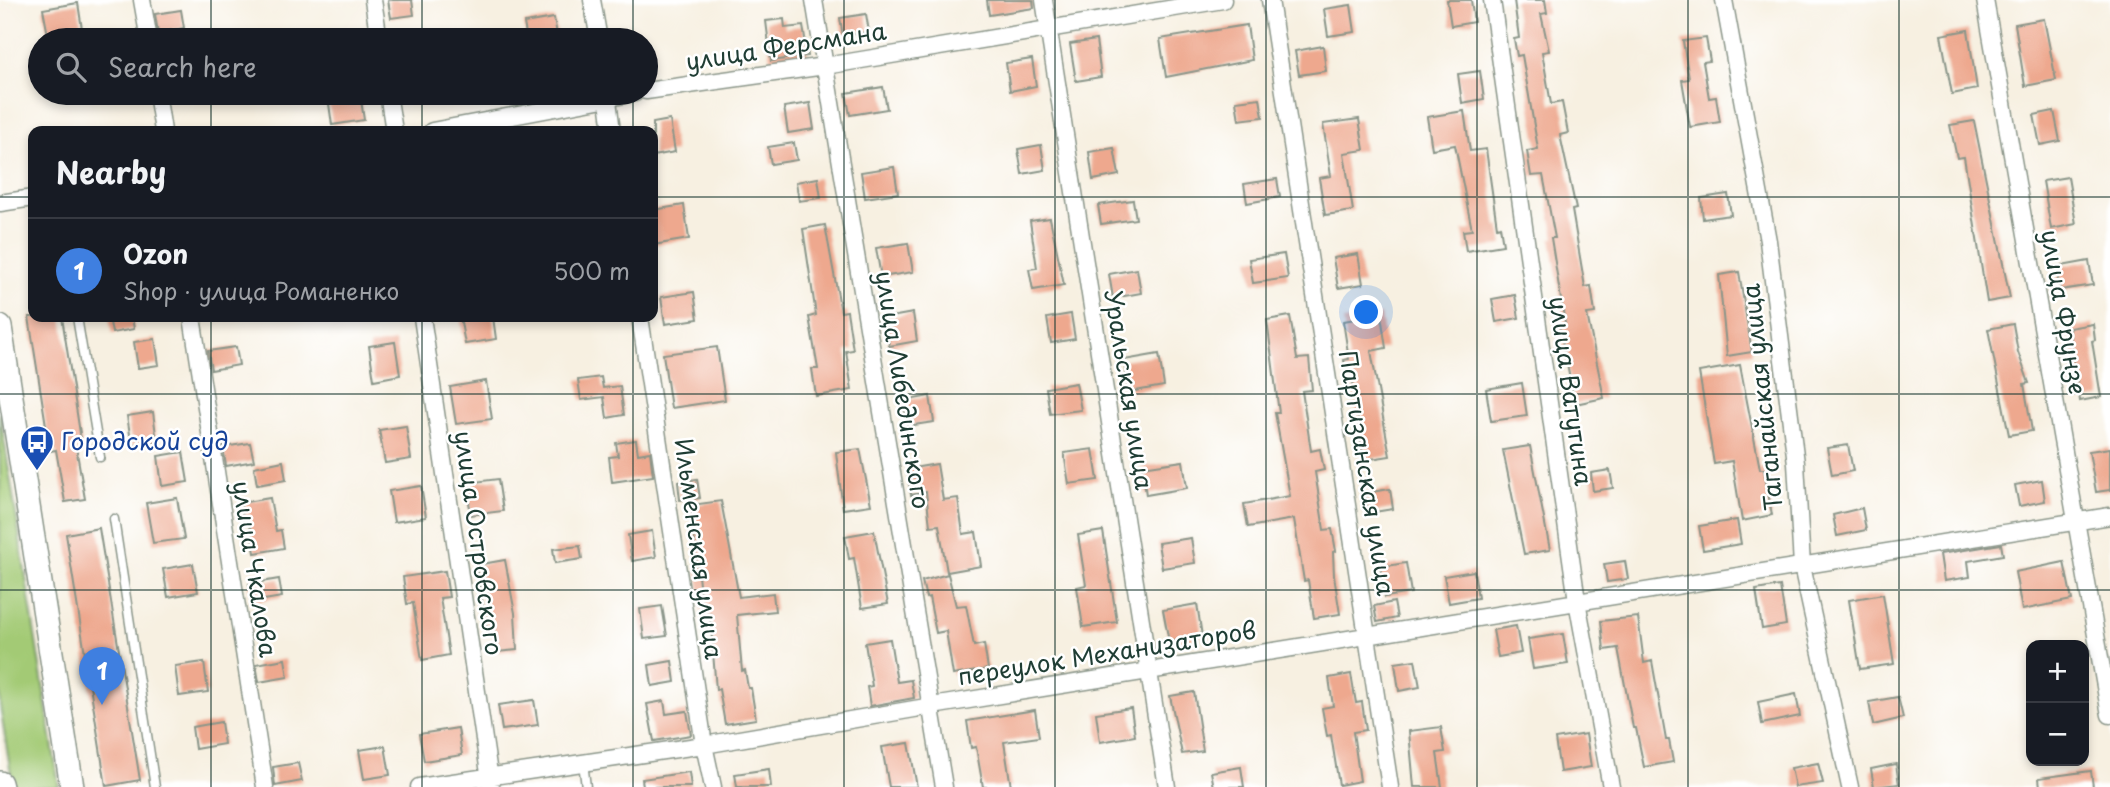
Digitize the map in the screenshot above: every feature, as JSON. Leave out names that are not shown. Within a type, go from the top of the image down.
[{"type":"main road","points":[[0,327],[72,787]]},
{"type":"street","points":[[142,0],[147,28]]},
{"type":"street","points":[[373,0],[377,28]]},
{"type":"street","points":[[592,0],[597,28]]},
{"type":"street","name":"улица Либединского","points":[[814,0],[944,787]]},
{"type":"street","name":"Уральская улица","points":[[1044,0],[1167,787]]},
{"type":"street","name":"улица Ферсмана","points":[[658,89],[825,66],[1223,0]]},
{"type":"street","name":"Партизанская улица","points":[[1269,0],[1390,787]]},
{"type":"street","name":"улица Ватутина","points":[[1492,0],[1577,601],[1611,787]]},
{"type":"street","name":"Таганайская улица","points":[[1724,0],[1768,242],[1796,463],[1802,566],[1850,787]]},
{"type":"street","name":"улица Фрунзе","points":[[1985,0],[2110,715]]},
{"type":"street","points":[[159,105],[162,126]]},
{"type":"street","points":[[390,105],[393,126]]},
{"type":"street","points":[[456,126],[558,105]]},
{"type":"street","points":[[608,105],[611,126]]},
{"type":"street","points":[[0,203],[28,199]]},
{"type":"street","name":"улица Чкалова","points":[[193,322],[265,787]]},
{"type":"street","name":"улица Островского","points":[[423,322],[490,781]]},
{"type":"street","name":"Ильменская улица","points":[[641,322],[704,745],[713,787]]},
{"type":"street","name":"переулок Механизаторов","points":[[419,787],[490,781],[583,761],[704,745],[932,705],[2110,516]]},
{"type":"lane","points":[[78,322],[100,457]]},
{"type":"lane","points":[[114,519],[155,787]]},
{"type":"lane","points":[[583,761],[586,787]]},
{"type":"green space","points":[[0,413],[59,787],[13,787],[0,706]]},
{"type":"building","points":[[388,0],[412,0],[414,15],[391,18]]},
{"type":"building","points":[[987,0],[1033,0],[1034,8],[989,15]]},
{"type":"building","points":[[1447,0],[1471,0],[1474,22],[1451,26]]},
{"type":"building","points":[[1514,0],[1545,0],[1547,13],[1541,14],[1549,51],[1542,52],[1551,104],[1562,102],[1568,133],[1560,135],[1576,209],[1572,210],[1585,287],[1591,286],[1595,313],[1587,314],[1604,398],[1575,404],[1559,325],[1565,324],[1551,238],[1555,238],[1543,175],[1531,176],[1527,151],[1538,149],[1522,55],[1517,56],[1514,39],[1519,38]]},
{"type":"building","points":[[78,3],[82,28],[47,28],[43,9]]},
{"type":"building","points":[[1351,5],[1355,32],[1328,36],[1324,9]]},
{"type":"building","points":[[181,10],[184,28],[157,28],[155,14]]},
{"type":"building","points":[[866,14],[869,32],[843,36],[840,18]]},
{"type":"building","points":[[554,18],[556,28],[525,28],[524,23]]},
{"type":"building","points":[[784,19],[785,28],[803,26],[808,56],[771,61],[766,21]]},
{"type":"building","points":[[2044,19],[2056,80],[2025,86],[2015,24]]},
{"type":"building","points":[[1247,25],[1252,60],[1166,77],[1160,39]]},
{"type":"building","points":[[1968,30],[1977,89],[1952,94],[1941,35]]},
{"type":"building","points":[[1706,38],[1710,61],[1703,62],[1709,98],[1716,97],[1720,122],[1690,127],[1682,80],[1689,79],[1683,41]]},
{"type":"building","points":[[1096,40],[1101,77],[1076,81],[1070,44]]},
{"type":"building","points":[[1323,46],[1326,71],[1299,75],[1295,51]]},
{"type":"building","points":[[1032,59],[1036,86],[1010,91],[1006,63]]},
{"type":"building","points":[[1480,71],[1484,99],[1462,103],[1458,74]]},
{"type":"building","points":[[883,87],[887,109],[850,115],[846,93]]},
{"type":"building","points":[[1260,98],[1263,117],[1239,120],[1236,101]]},
{"type":"building","points":[[810,103],[814,129],[788,133],[784,107]]},
{"type":"building","points":[[329,105],[362,105],[364,120],[332,125]]},
{"type":"building","points":[[1464,111],[1470,151],[1486,149],[1497,227],[1500,226],[1503,245],[1466,251],[1463,231],[1472,230],[1455,145],[1432,149],[1427,117]]},
{"type":"building","points":[[2054,111],[2060,141],[2040,145],[2034,115]]},
{"type":"building","points":[[1359,119],[1364,150],[1344,153],[1353,211],[1325,215],[1319,178],[1331,176],[1323,124]]},
{"type":"building","points":[[670,120],[675,152],[658,155],[658,126],[653,126],[653,123]]},
{"type":"building","points":[[1974,121],[2010,298],[1987,302],[1964,157],[1957,158],[1950,125]]},
{"type":"building","points":[[794,143],[797,160],[771,164],[768,147]]},
{"type":"building","points":[[1041,145],[1045,170],[1022,174],[1018,149]]},
{"type":"building","points":[[1114,148],[1119,175],[1093,180],[1089,152]]},
{"type":"building","points":[[894,167],[898,193],[865,198],[861,172]]},
{"type":"building","points":[[2068,177],[2076,224],[2051,229],[2043,181]]},
{"type":"building","points":[[818,178],[821,198],[799,201],[796,182]]},
{"type":"building","points":[[1277,179],[1280,197],[1247,203],[1244,184]]},
{"type":"building","points":[[1728,194],[1731,215],[1703,219],[1701,198]]},
{"type":"building","points":[[1133,200],[1136,219],[1101,224],[1098,205]]},
{"type":"building","points":[[684,205],[689,239],[658,244],[658,209]]},
{"type":"building","points":[[1050,218],[1064,285],[1033,290],[1029,269],[1037,268],[1030,221]]},
{"type":"building","points":[[825,225],[841,312],[847,311],[853,350],[846,351],[852,390],[816,396],[812,369],[818,369],[809,317],[816,315],[803,229]]},
{"type":"building","points":[[908,243],[913,272],[881,277],[876,248]]},
{"type":"building","points":[[1284,254],[1288,278],[1253,283],[1249,259]]},
{"type":"building","points":[[1358,254],[1363,284],[1338,288],[1333,258]]},
{"type":"building","points":[[2089,261],[2093,285],[2060,290],[2056,267]]},
{"type":"building","points":[[1137,269],[1141,293],[1113,298],[1109,274]]},
{"type":"building","points":[[1739,272],[1752,352],[1727,356],[1719,275]]},
{"type":"building","points":[[694,292],[698,319],[665,324],[661,297]]},
{"type":"building","points":[[1515,295],[1519,318],[1496,322],[1492,299]]},
{"type":"building","points":[[913,313],[917,341],[889,346],[885,318]]},
{"type":"building","points":[[1071,314],[1075,339],[1051,343],[1047,318]]},
{"type":"building","points":[[1381,315],[1386,348],[1371,351],[1390,456],[1364,460],[1352,378],[1347,379],[1344,360],[1349,359],[1343,321]]},
{"type":"building","points":[[1290,316],[1297,359],[1309,358],[1312,390],[1302,391],[1311,451],[1320,449],[1324,470],[1315,472],[1324,530],[1332,529],[1336,551],[1333,552],[1334,576],[1340,614],[1314,618],[1308,580],[1304,581],[1294,519],[1248,527],[1244,504],[1290,496],[1275,413],[1279,413],[1267,320]]},
{"type":"building","points":[[30,322],[63,322],[82,446],[76,447],[85,499],[65,502],[56,450],[50,451]]},
{"type":"building","points":[[110,322],[133,322],[134,329],[112,333]]},
{"type":"building","points":[[461,322],[494,322],[496,339],[465,344]]},
{"type":"building","points":[[2013,324],[2018,352],[2029,383],[2024,384],[2032,431],[2009,435],[1988,329]]},
{"type":"building","points":[[2093,324],[2095,340],[2092,341],[2101,397],[2080,401],[2069,328]]},
{"type":"building","points":[[155,339],[159,365],[138,368],[134,342]]},
{"type":"building","points":[[395,342],[400,375],[374,380],[369,346]]},
{"type":"building","points":[[236,347],[239,365],[211,370],[208,351]]},
{"type":"building","points":[[717,347],[725,400],[671,408],[663,354]]},
{"type":"building","points":[[1159,354],[1164,386],[1129,392],[1124,360]]},
{"type":"building","points":[[1740,365],[1760,469],[1764,469],[1772,515],[1742,521],[1732,461],[1714,464],[1699,372]]},
{"type":"building","points":[[601,377],[603,388],[620,386],[624,415],[607,418],[604,397],[581,400],[578,380]]},
{"type":"building","points":[[486,381],[492,419],[456,424],[450,387]]},
{"type":"building","points":[[1076,383],[1081,410],[1050,414],[1046,388]]},
{"type":"building","points":[[1522,383],[1527,416],[1491,421],[1486,389]]},
{"type":"building","points":[[930,396],[934,422],[907,426],[903,401]]},
{"type":"building","points":[[153,412],[157,442],[132,446],[127,416]]},
{"type":"building","points":[[406,426],[411,459],[385,463],[379,430]]},
{"type":"building","points":[[636,440],[638,454],[650,452],[653,476],[612,482],[609,457],[618,456],[616,443]]},
{"type":"building","points":[[250,443],[254,461],[226,466],[223,447]]},
{"type":"building","points":[[1848,445],[1853,471],[1832,475],[1827,448]]},
{"type":"building","points":[[1530,446],[1550,550],[1524,554],[1503,450]]},
{"type":"building","points":[[2110,448],[2110,490],[2096,492],[2089,451]]},
{"type":"building","points":[[860,449],[871,505],[843,509],[836,452]]},
{"type":"building","points":[[1093,449],[1098,480],[1069,484],[1064,453]]},
{"type":"building","points":[[183,452],[188,482],[162,486],[158,456]]},
{"type":"building","points":[[283,461],[286,480],[257,485],[254,467]]},
{"type":"building","points":[[1183,461],[1187,488],[1146,495],[1142,467]]},
{"type":"building","points":[[937,464],[943,500],[958,498],[963,534],[976,532],[981,566],[947,572],[939,525],[930,526],[926,492],[911,495],[907,469]]},
{"type":"building","points":[[1610,470],[1613,488],[1593,491],[1591,473]]},
{"type":"building","points":[[498,479],[503,511],[471,515],[466,483]]},
{"type":"building","points":[[697,479],[700,498],[680,500],[678,482]]},
{"type":"building","points":[[2042,480],[2045,501],[2019,506],[2015,485]]},
{"type":"building","points":[[421,486],[426,517],[394,522],[389,491]]},
{"type":"building","points":[[1390,489],[1393,509],[1368,513],[1365,493]]},
{"type":"building","points":[[177,498],[184,539],[153,543],[146,503]]},
{"type":"building","points":[[270,498],[276,531],[281,530],[284,548],[255,553],[249,520],[244,521],[240,503]]},
{"type":"building","points":[[721,501],[739,597],[773,593],[775,611],[737,615],[742,671],[745,670],[748,688],[751,688],[756,719],[725,724],[719,689],[716,690],[710,614],[702,615],[691,505]]},
{"type":"building","points":[[1862,508],[1866,530],[1837,536],[1833,515]]},
{"type":"building","points":[[1737,520],[1741,544],[1703,550],[1699,526]]},
{"type":"building","points":[[99,528],[140,780],[106,786],[66,534]]},
{"type":"building","points":[[652,531],[656,557],[632,561],[628,535]]},
{"type":"building","points":[[874,531],[888,604],[862,608],[854,558],[849,559],[845,536]]},
{"type":"building","points":[[1103,531],[1117,622],[1083,627],[1077,587],[1086,585],[1078,535]]},
{"type":"building","points":[[1191,538],[1195,563],[1162,568],[1158,543]]},
{"type":"building","points":[[2001,544],[2003,555],[1968,561],[1970,577],[1944,581],[1940,554]]},
{"type":"building","points":[[580,546],[582,559],[555,563],[553,549]]},
{"type":"building","points":[[505,560],[515,613],[517,650],[497,652],[494,629],[487,630],[476,565]]},
{"type":"building","points":[[1625,561],[1628,579],[1607,582],[1604,564]]},
{"type":"building","points":[[2064,562],[2072,600],[2022,610],[2015,572]]},
{"type":"building","points":[[1406,563],[1411,593],[1385,597],[1380,567]]},
{"type":"building","points":[[193,564],[198,592],[168,597],[163,569]]},
{"type":"building","points":[[445,571],[449,597],[440,598],[449,655],[422,660],[413,603],[407,604],[403,577]]},
{"type":"building","points":[[1474,571],[1478,598],[1449,603],[1444,576]]},
{"type":"building","points":[[948,574],[956,606],[966,605],[974,646],[984,644],[988,669],[953,675],[946,631],[936,633],[929,597],[926,598],[922,581]]},
{"type":"building","points":[[279,579],[282,597],[252,602],[249,584]]},
{"type":"building","points":[[1780,586],[1786,625],[1762,629],[1756,590]]},
{"type":"building","points":[[1883,594],[1894,664],[1860,669],[1849,600]]},
{"type":"building","points":[[1394,602],[1397,618],[1377,622],[1374,606]]},
{"type":"building","points":[[1197,604],[1202,636],[1169,642],[1163,610]]},
{"type":"building","points":[[662,606],[667,636],[644,639],[640,609]]},
{"type":"building","points":[[1638,617],[1644,663],[1652,661],[1666,740],[1669,740],[1673,762],[1644,767],[1636,728],[1633,728],[1618,648],[1604,650],[1601,621]]},
{"type":"building","points":[[1516,626],[1521,653],[1498,657],[1493,630]]},
{"type":"building","points":[[1563,634],[1568,664],[1533,669],[1528,639]]},
{"type":"building","points":[[890,639],[897,682],[911,680],[914,698],[870,706],[867,687],[872,686],[865,643]]},
{"type":"building","points":[[285,659],[288,677],[259,682],[256,664]]},
{"type":"building","points":[[1415,660],[1420,687],[1399,691],[1395,663]]},
{"type":"building","points":[[672,661],[675,682],[652,686],[649,665]]},
{"type":"building","points":[[204,662],[208,692],[179,696],[175,666]]},
{"type":"building","points":[[1351,674],[1356,703],[1362,702],[1366,730],[1353,732],[1360,781],[1339,785],[1331,735],[1327,736],[1322,708],[1333,706],[1329,678]]},
{"type":"building","points":[[1194,692],[1203,751],[1182,754],[1170,696]]},
{"type":"building","points":[[1796,694],[1800,716],[1762,724],[1758,702]]},
{"type":"building","points":[[1898,697],[1903,718],[1873,725],[1869,702]]},
{"type":"building","points":[[534,700],[538,725],[502,730],[498,705]]},
{"type":"building","points":[[664,701],[666,714],[687,711],[691,735],[654,741],[647,704]]},
{"type":"building","points":[[1131,708],[1135,736],[1100,742],[1096,713]]},
{"type":"building","points":[[1035,710],[1039,737],[1004,742],[1011,787],[983,787],[976,747],[971,748],[967,721]]},
{"type":"building","points":[[221,722],[224,744],[195,749],[192,727]]},
{"type":"building","points":[[1441,727],[1445,752],[1437,753],[1442,787],[1414,787],[1409,731]]},
{"type":"building","points":[[458,728],[462,755],[424,761],[419,734]]},
{"type":"building","points":[[1586,734],[1591,767],[1560,772],[1555,739]]},
{"type":"building","points":[[909,743],[917,787],[889,787],[882,747]]},
{"type":"building","points":[[385,746],[390,775],[364,779],[359,750]]},
{"type":"building","points":[[298,763],[302,781],[275,786],[273,767]]},
{"type":"building","points":[[1818,763],[1823,783],[1795,787],[1791,768]]},
{"type":"building","points":[[1896,764],[1899,784],[1874,787],[1871,769]]},
{"type":"building","points":[[1241,767],[1244,787],[1214,787],[1211,772]]},
{"type":"building","points":[[769,769],[771,787],[737,787],[735,774]]},
{"type":"building","points":[[2091,771],[2093,787],[2040,787],[2039,778]]},
{"type":"building","points":[[689,772],[691,787],[643,787],[642,779]]},
{"type":"place","name":"Городской суд","points":[[37,472]]},
{"type":"place","name":"Ozon","points":[[102,705]]}]
